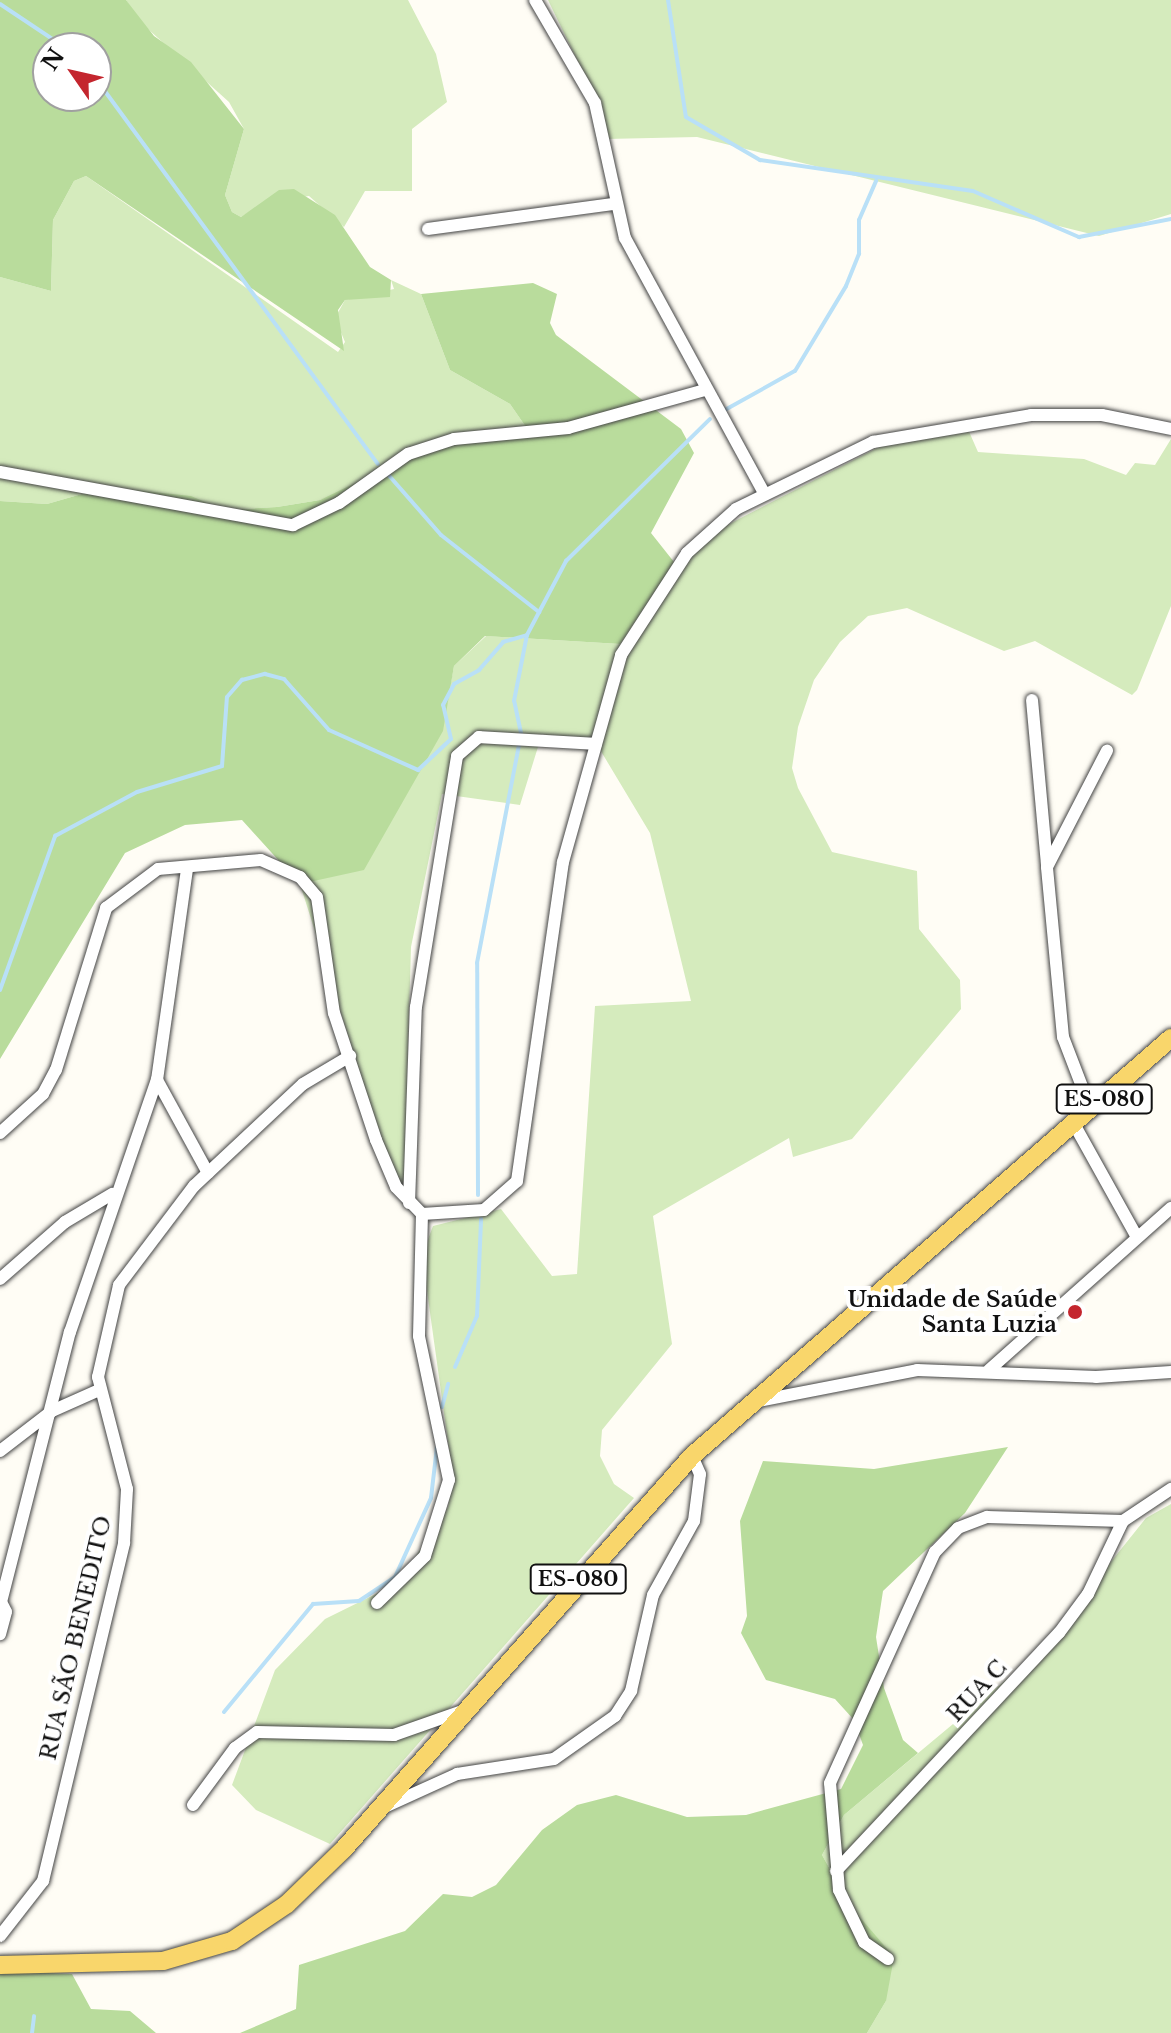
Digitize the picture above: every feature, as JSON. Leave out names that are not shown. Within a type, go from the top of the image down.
[{"type":"main road","name":"ES-080","points":[[0,1965],[135,1965],[232,1941],[317,1877],[692,1456],[1171,1038]]},
{"type":"street","points":[[535,0],[595,103],[614,204],[705,390],[764,493]]},
{"type":"street","points":[[428,229],[614,204]]},
{"type":"street","points":[[0,472],[293,525],[339,503],[408,454],[454,439],[568,428],[705,390]]},
{"type":"street","points":[[0,1133],[43,1094],[56,1070],[106,908],[139,879],[187,868],[261,860],[300,877],[324,915],[331,998],[376,1140],[409,1203],[422,1214],[484,1210],[517,1181],[552,911],[621,655],[666,576],[709,530],[764,493],[835,456],[938,427],[1075,413],[1171,429]]},
{"type":"street","points":[[1032,700],[1063,1037],[1091,1110]]},
{"type":"street","points":[[409,1203],[416,1007],[457,756],[479,737],[596,744]]},
{"type":"street","points":[[1047,867],[1107,751]]},
{"type":"street","points":[[0,1634],[1,1601],[112,1194],[157,1080],[187,868]]},
{"type":"street","name":"RUA SÃO BENEDITO","points":[[0,1936],[43,1881],[124,1543],[123,1462],[99,1390],[119,1285],[152,1231],[208,1173],[303,1084],[350,1056]]},
{"type":"street","points":[[157,1080],[208,1173]]},
{"type":"street","points":[[1074,1124],[1137,1237]]},
{"type":"street","points":[[0,1279],[65,1222],[112,1194]]},
{"type":"street","points":[[989,1370],[1171,1208]]},
{"type":"street","points":[[377,1603],[425,1556],[449,1480],[419,1336],[422,1214]]},
{"type":"street","points":[[749,1404],[917,1370],[989,1370],[1096,1377],[1171,1372]]},
{"type":"street","points":[[0,1451],[52,1411],[99,1390]]},
{"type":"street","points":[[380,1809],[457,1774],[554,1759],[615,1716],[631,1691],[653,1595],[694,1521],[700,1474],[692,1456]]},
{"type":"street","points":[[888,1959],[856,1930],[836,1871],[834,1769],[944,1540],[987,1517],[1123,1521],[1171,1489]]},
{"type":"street","name":"RUA C","points":[[836,1871],[1059,1633],[1094,1584],[1123,1521]]},
{"type":"street","points":[[193,1805],[235,1748],[257,1732],[394,1735],[465,1710]]},
{"type":"green space","points":[[0,0],[126,0],[154,36],[191,62],[244,129],[225,195],[232,212],[241,217],[279,190],[294,189],[335,215],[370,267],[391,280],[390,297],[345,300],[338,310],[344,351],[86,176],[74,181],[53,220],[51,291],[0,277]]},
{"type":"green space","points":[[126,0],[408,0],[436,54],[447,102],[412,129],[412,191],[365,191],[344,227],[309,196],[265,202],[241,217],[232,212],[225,195],[244,129],[229,102],[138,20]]},
{"type":"green space","points":[[548,0],[1171,0],[1171,214],[1099,236],[697,137],[606,139],[594,95]]},
{"type":"green space","points":[[86,176],[338,352],[345,342],[335,318],[345,300],[394,289],[391,280],[421,294],[450,370],[510,404],[528,430],[320,500],[277,507],[224,510],[106,487],[47,504],[0,501],[0,277],[51,291],[53,220],[74,181]]},
{"type":"green space","points":[[533,283],[557,294],[550,323],[556,335],[681,429],[694,453],[651,533],[674,562],[620,644],[485,636],[454,666],[443,731],[364,870],[300,884],[242,820],[185,825],[125,853],[0,1059],[0,501],[47,504],[106,487],[191,496],[224,510],[277,507],[320,500],[436,444],[528,430],[510,404],[450,370],[421,294]]},
{"type":"green space","points":[[967,427],[978,452],[1084,459],[1126,475],[1135,463],[1155,465],[1171,439],[1171,606],[1137,690],[1132,695],[1035,641],[1004,651],[907,608],[868,616],[840,642],[814,680],[798,727],[792,768],[798,788],[832,852],[917,871],[919,929],[960,980],[961,1009],[852,1139],[793,1157],[789,1138],[653,1216],[672,1344],[602,1430],[600,1456],[614,1484],[634,1498],[330,1844],[256,1810],[232,1785],[275,1670],[325,1619],[398,1583],[448,1507],[453,1478],[422,1255],[433,1226],[501,1209],[552,1276],[577,1274],[595,1006],[691,1001],[650,833],[599,748],[542,734],[520,805],[442,794],[411,947],[404,1191],[388,1162],[300,884],[442,731],[454,666],[486,636],[620,644],[633,615],[674,562],[681,570],[698,540],[879,447]]},
{"type":"green space","points":[[1008,1447],[965,1513],[883,1591],[876,1637],[884,1688],[903,1740],[918,1753],[844,1815],[822,1855],[852,1908],[894,1957],[886,2001],[867,2033],[240,2033],[296,2009],[299,1965],[405,1931],[443,1894],[472,1897],[496,1885],[542,1830],[577,1805],[616,1795],[687,1817],[746,1815],[841,1789],[863,1745],[854,1720],[835,1699],[766,1680],[741,1633],[747,1616],[740,1521],[763,1461],[874,1469]]},
{"type":"green space","points":[[1171,1504],[1171,2033],[867,2033],[886,2001],[852,1908],[822,1855],[844,1815],[1038,1653],[1146,1518]]},
{"type":"green space","points":[[0,1971],[72,1974],[91,2009],[130,2011],[156,2033],[0,2033]]},
{"type":"waterway","points":[[668,0],[686,117],[760,160],[973,191],[1079,237],[1171,219]]},
{"type":"waterway","points":[[0,4],[42,32]]},
{"type":"waterway","points":[[112,101],[378,464]]},
{"type":"waterway","points":[[723,411],[795,371],[846,286],[859,254],[859,220],[876,181]]},
{"type":"waterway","points":[[521,733],[514,701],[527,635],[566,561],[710,419]]},
{"type":"waterway","points":[[385,471],[441,535],[539,612]]},
{"type":"waterway","points":[[0,990],[55,836],[137,792],[222,766],[227,697],[242,680],[265,674],[284,679],[329,730],[418,770],[451,739],[443,705],[454,684],[479,670],[503,642],[527,635]]},
{"type":"waterway","points":[[478,1195],[477,963],[519,745]]},
{"type":"waterway","points":[[455,1367],[477,1316],[481,1219]]},
{"type":"waterway","points":[[442,1407],[448,1384]]},
{"type":"waterway","points":[[224,1712],[313,1604],[359,1601],[395,1577],[431,1498],[437,1447]]},
{"type":"waterway","points":[[32,2033],[34,2016]]},
{"type":"place","name":"Unidade de Saúde Santa Luzia","points":[[1075,1312]]}]
